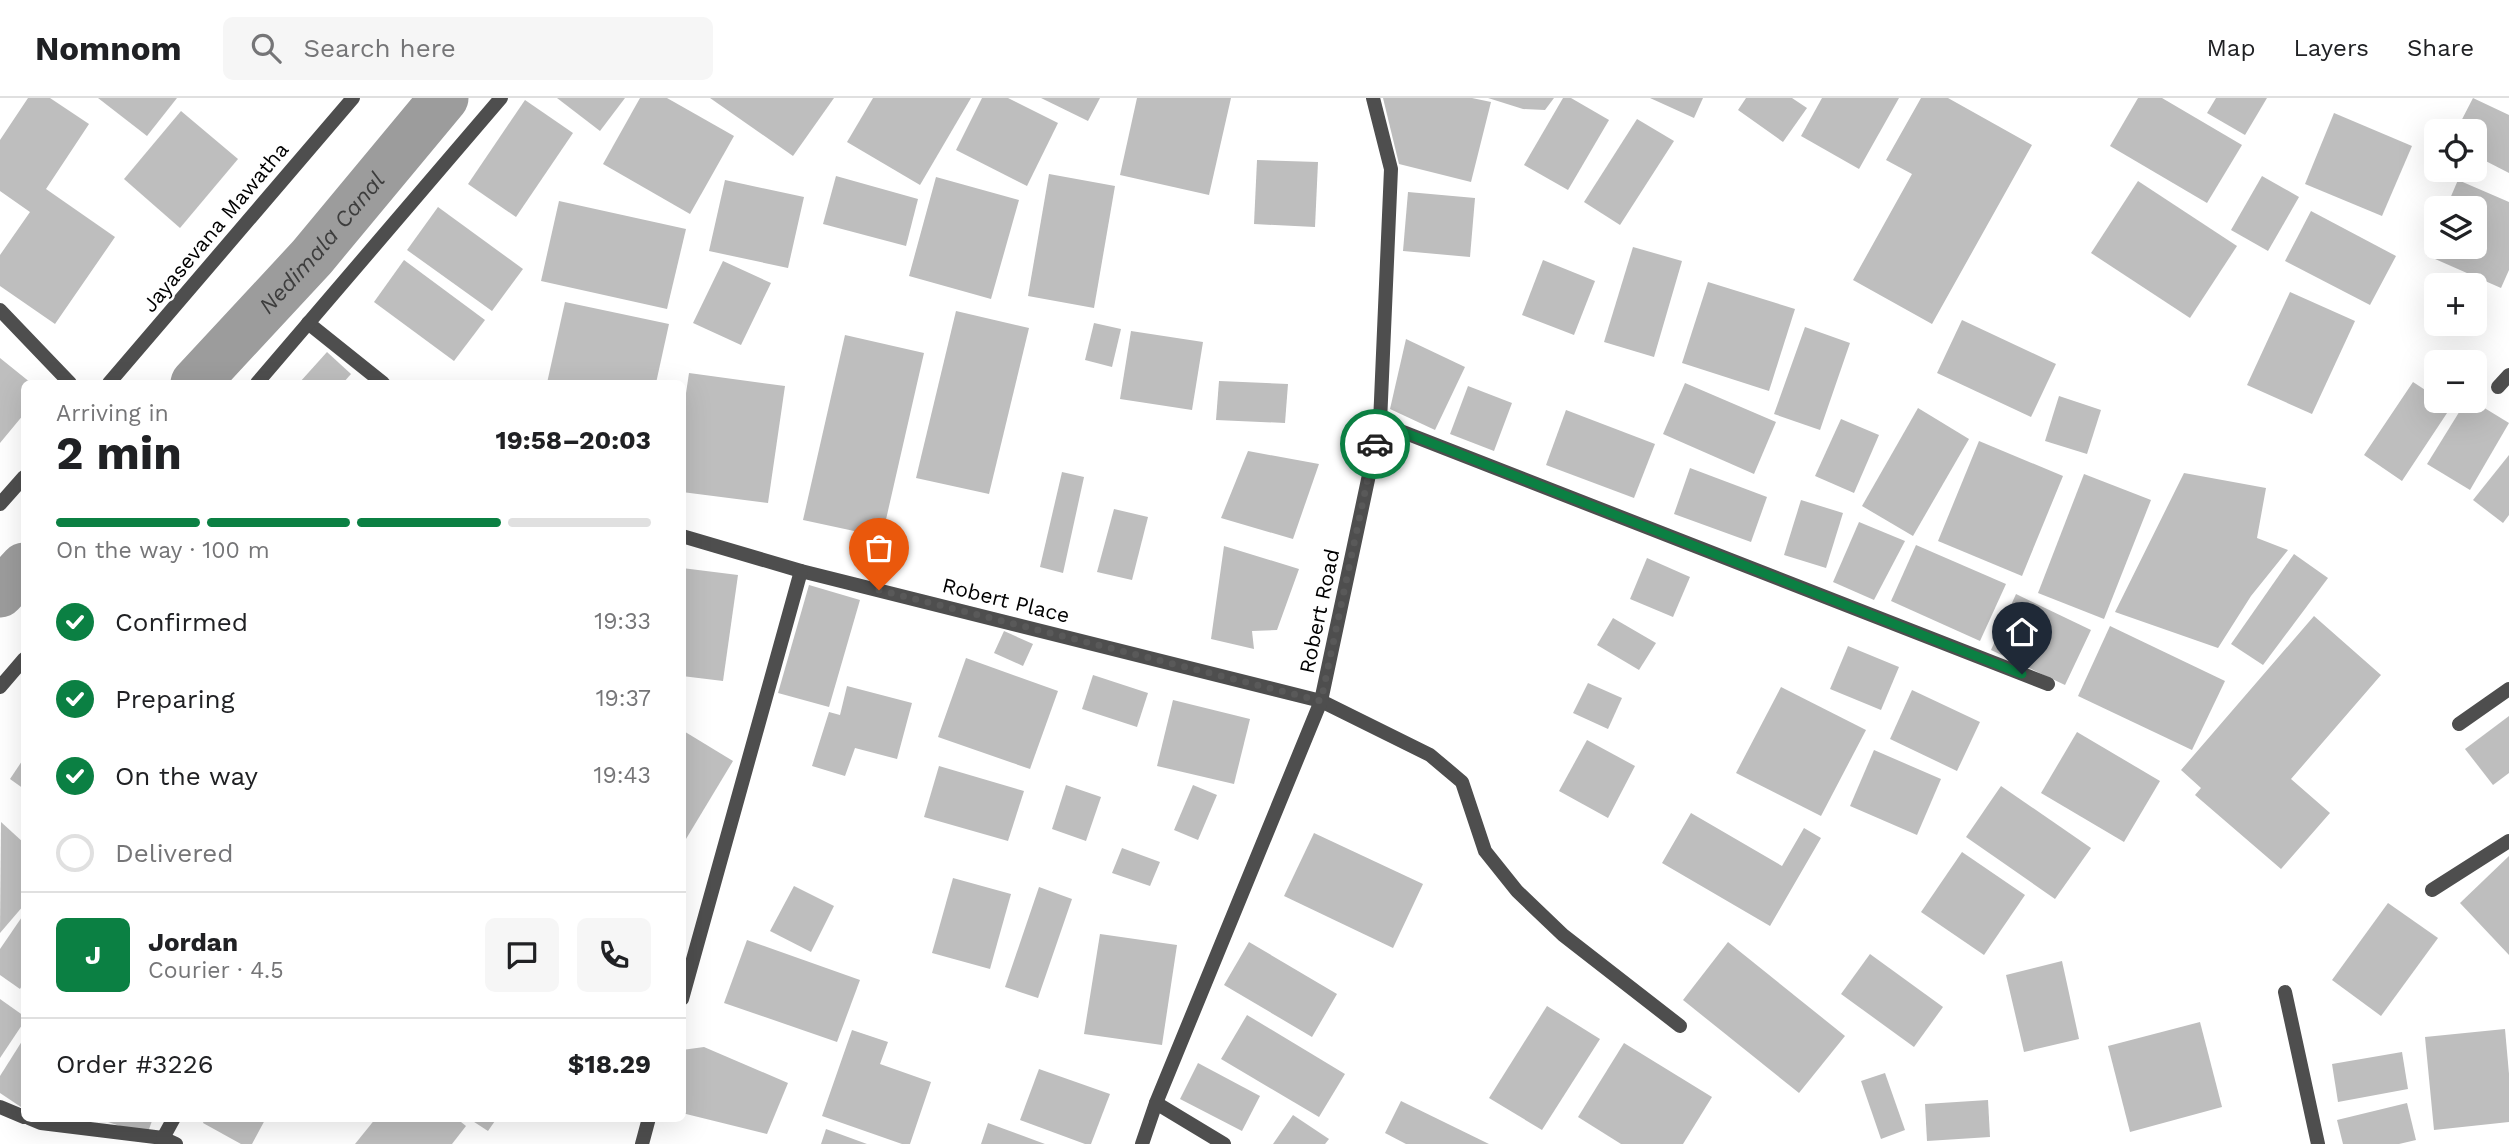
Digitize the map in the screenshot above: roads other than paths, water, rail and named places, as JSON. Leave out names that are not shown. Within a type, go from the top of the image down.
[{"type":"street","name":"Jayasevana Mawatha","points":[[112,380],[353,98]]},
{"type":"street","points":[[260,380],[501,98]]},
{"type":"street","name":"Robert Road","points":[[1142,1144],[1156,1103],[1321,701],[1380,423],[1391,169],[1373,98]]},
{"type":"street","points":[[0,310],[67,380]]},
{"type":"street","points":[[308,323],[379,380]]},
{"type":"street","points":[[2498,387],[2509,374]]},
{"type":"street","points":[[1380,423],[2048,684]]},
{"type":"street","points":[[0,504],[21,480]]},
{"type":"street","name":"Robert Place","points":[[686,537],[801,571],[1321,701],[1430,755],[1462,782],[1485,851],[1517,891],[1563,935],[1680,1026]]},
{"type":"street","points":[[686,985],[801,571]]},
{"type":"street","points":[[0,687],[21,662]]},
{"type":"street","points":[[2459,724],[2509,689]]},
{"type":"street","points":[[2432,890],[2509,841]]},
{"type":"street","points":[[2285,992],[2318,1144]]},
{"type":"street","points":[[1156,1103],[1224,1144]]},
{"type":"street","points":[[0,1107],[21,1115]]},
{"type":"street","points":[[39,1122],[169,1141],[173,1122]]},
{"type":"street","points":[[642,1144],[648,1122]]},
{"type":"waterway","name":"Nedimala Canal","points":[[198,380],[312,257],[444,98]]},
{"type":"waterway","name":"Nedimala Canal","points":[[0,593],[21,570]]}]
